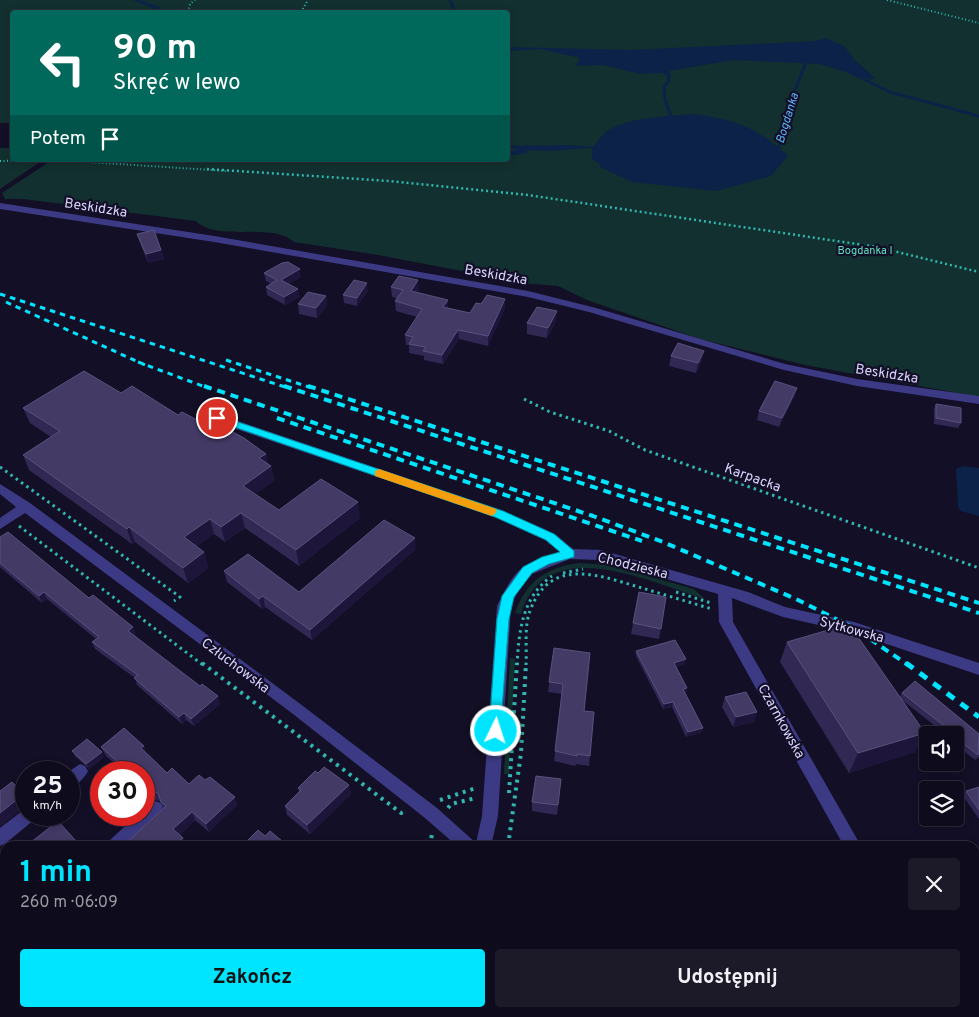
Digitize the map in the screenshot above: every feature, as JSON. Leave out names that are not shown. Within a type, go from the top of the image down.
[{"type":"street","name":"Beskidzka","points":[[0,206],[233,242],[528,294],[577,306],[794,369],[840,379],[979,400]]},
{"type":"street","points":[[217,418],[499,514],[550,537],[570,554]]},
{"type":"street","name":"Człuchowska","points":[[0,488],[436,817],[462,841]]},
{"type":"street","points":[[4,521],[26,506]]},
{"type":"street","name":"Chodzieska","points":[[483,841],[490,816],[504,606],[514,586],[527,570],[546,560],[570,554],[601,554],[620,559],[724,603]]},
{"type":"street","name":"Sytkowska","points":[[724,603],[748,598],[783,612],[854,628],[979,669]]},
{"type":"street","name":"Czarnkowska","points":[[724,603],[726,622],[850,841]]},
{"type":"street","points":[[120,841],[156,808]]},
{"type":"street","points":[[0,838],[15,826]]},
{"type":"path","points":[[188,10],[190,4],[195,0]]},
{"type":"path","points":[[887,0],[979,23]]},
{"type":"path","points":[[92,162],[390,181],[528,195],[877,247],[979,272]]},
{"type":"path","points":[[144,165],[148,162]]},
{"type":"path","name":"Karpacka","points":[[524,399],[550,412],[598,426],[645,450],[979,568]]},
{"type":"path","points":[[0,467],[180,597],[163,611]]},
{"type":"path","points":[[4,521],[401,813],[406,812],[412,817]]},
{"type":"path","points":[[431,841],[441,798],[480,787],[508,800],[519,636],[525,607],[533,592],[542,582],[568,571],[589,569]]},
{"type":"path","points":[[509,841],[522,753],[529,613],[534,600],[542,588],[559,577],[578,573],[591,573],[724,603]]},
{"type":"path","points":[[670,590],[724,603]]},
{"type":"path","points":[[432,834],[422,826],[451,804],[492,793],[510,790],[516,792]]},
{"type":"green space","name":"Bogdanka I","points":[[0,0],[979,0],[979,397],[805,365],[700,339],[587,300],[558,286],[520,283],[510,276],[493,277],[378,255],[294,242],[287,237],[275,233],[214,230],[204,227],[196,221],[23,199],[5,199],[2,193],[49,162],[510,162],[510,10],[10,10],[10,123],[0,123]]},
{"type":"green space","points":[[0,148],[10,148],[10,162],[40,162],[0,189]]},
{"type":"green space","points":[[579,563],[609,565],[694,589],[705,599],[629,574],[601,569],[575,568],[552,574],[534,589],[521,614],[515,613],[525,593],[539,578],[557,568]]},
{"type":"green space","points":[[510,658],[515,659],[509,774],[504,774]]},
{"type":"water","points":[[826,38],[844,46],[855,60],[876,79],[870,79],[819,64],[733,60],[669,71],[671,77],[662,73],[641,74],[602,65],[576,66],[580,58],[541,49],[510,51],[510,47],[631,50],[816,41]]},
{"type":"water","points":[[695,114],[735,122],[766,138],[788,156],[771,176],[716,191],[632,182],[600,167],[601,165],[592,159],[592,149],[589,148],[549,151],[527,150],[527,153],[510,156],[510,151],[517,150],[510,148],[510,145],[573,145],[593,147],[602,135],[614,127],[636,120]]},
{"type":"water","points":[[964,466],[979,468],[979,516],[961,511],[958,507],[956,470]]},
{"type":"building","points":[[154,230],[161,250],[146,254],[137,234]]},
{"type":"building","points":[[288,262],[300,269],[281,280],[298,289],[284,297],[266,287],[277,280],[264,273],[282,263]]},
{"type":"building","points":[[399,276],[418,280],[411,291],[448,300],[443,307],[470,313],[476,303],[481,304],[487,295],[505,299],[488,336],[458,330],[442,355],[423,351],[426,347],[409,344],[413,337],[405,335],[422,309],[395,301],[403,290],[391,287]]},
{"type":"building","points":[[354,280],[367,283],[357,298],[343,295]]},
{"type":"building","points":[[308,292],[326,296],[316,308],[298,304]]},
{"type":"building","points":[[537,307],[557,311],[548,328],[527,323]]},
{"type":"building","points":[[678,343],[704,351],[698,363],[671,356]]},
{"type":"building","points":[[84,371],[121,393],[132,386],[178,415],[182,412],[216,430],[222,426],[244,438],[266,454],[259,458],[271,466],[243,486],[279,510],[321,479],[358,502],[296,550],[241,513],[221,527],[210,519],[184,537],[204,552],[183,568],[129,527],[127,529],[23,455],[60,431],[23,408]]},
{"type":"building","points":[[775,381],[797,388],[782,418],[759,411]]},
{"type":"building","points":[[936,404],[961,408],[961,423],[936,418]]},
{"type":"building","points":[[384,520],[415,538],[310,630],[263,596],[259,599],[224,571],[248,554],[299,592]]},
{"type":"building","points":[[8,532],[89,598],[93,595],[133,627],[128,631],[200,686],[202,684],[218,696],[191,719],[184,713],[179,717],[134,678],[138,675],[92,642],[99,637],[44,592],[39,596],[0,563],[0,537]]},
{"type":"building","points":[[639,592],[666,597],[661,629],[633,623]]},
{"type":"building","points":[[849,624],[920,726],[919,735],[858,753],[787,642]]},
{"type":"building","points":[[675,640],[686,659],[674,663],[687,688],[683,689],[703,728],[688,732],[673,702],[664,704],[636,651]]},
{"type":"building","points":[[554,648],[590,653],[584,711],[594,712],[590,756],[577,754],[577,756],[555,751],[563,684],[549,682]]},
{"type":"building","points":[[915,681],[979,734],[978,755],[964,744],[964,726],[944,726],[902,693]]},
{"type":"building","points":[[746,692],[757,712],[736,717],[725,697]]},
{"type":"building","points":[[124,728],[144,746],[141,748],[155,761],[117,761],[101,747]]},
{"type":"building","points":[[87,739],[102,752],[86,764],[72,751]]},
{"type":"building","points":[[155,761],[167,773],[172,768],[189,784],[199,775],[205,780],[210,777],[235,797],[206,824],[192,812],[173,829],[183,838],[180,841],[128,841],[144,826],[155,826],[155,816],[166,806],[161,802],[158,793],[155,792]]},
{"type":"building","points":[[324,767],[349,785],[307,825],[285,806],[301,790],[298,788],[315,771],[318,773]]},
{"type":"building","points":[[536,776],[561,779],[558,805],[532,802]]},
{"type":"building","points":[[12,782],[15,785],[15,801],[0,813],[0,791]]},
{"type":"building","points":[[979,787],[979,810],[966,791]]},
{"type":"building","points":[[52,826],[62,826],[76,841],[32,841]]},
{"type":"building","points":[[258,830],[265,836],[270,831],[282,841],[247,841]]},
{"type":"waterway","name":"Bogdanka","points":[[136,0],[161,10]]},
{"type":"waterway","points":[[450,0],[454,10]]},
{"type":"waterway","name":"Bogdanka","points":[[773,148],[779,148],[786,113],[806,62],[811,60]]},
{"type":"waterway","name":"Bogdanka","points":[[847,71],[890,92],[979,116]]},
{"type":"waterway","points":[[668,76],[669,81],[664,87],[665,100],[671,116]]},
{"type":"railway","points":[[0,294],[288,388]]},
{"type":"railway","points":[[6,302],[140,363]]},
{"type":"railway","points":[[226,360],[312,388]]},
{"type":"railway","points":[[140,363],[208,388]]},
{"type":"railway","points":[[140,363],[145,365]]},
{"type":"railway","points":[[204,386],[593,516],[663,542],[796,599],[854,628],[908,665]]},
{"type":"railway","points":[[284,386],[979,613]]},
{"type":"railway","points":[[308,386],[979,603]]},
{"type":"railway","points":[[277,418],[642,541]]},
{"type":"railway","points":[[906,663],[979,717]]},
{"type":"slow traffic","points":[[379,473],[492,512]]},
{"type":"route","points":[[217,418],[499,514],[550,537],[570,554],[546,560],[527,570],[508,596],[504,606],[496,731]]}]
